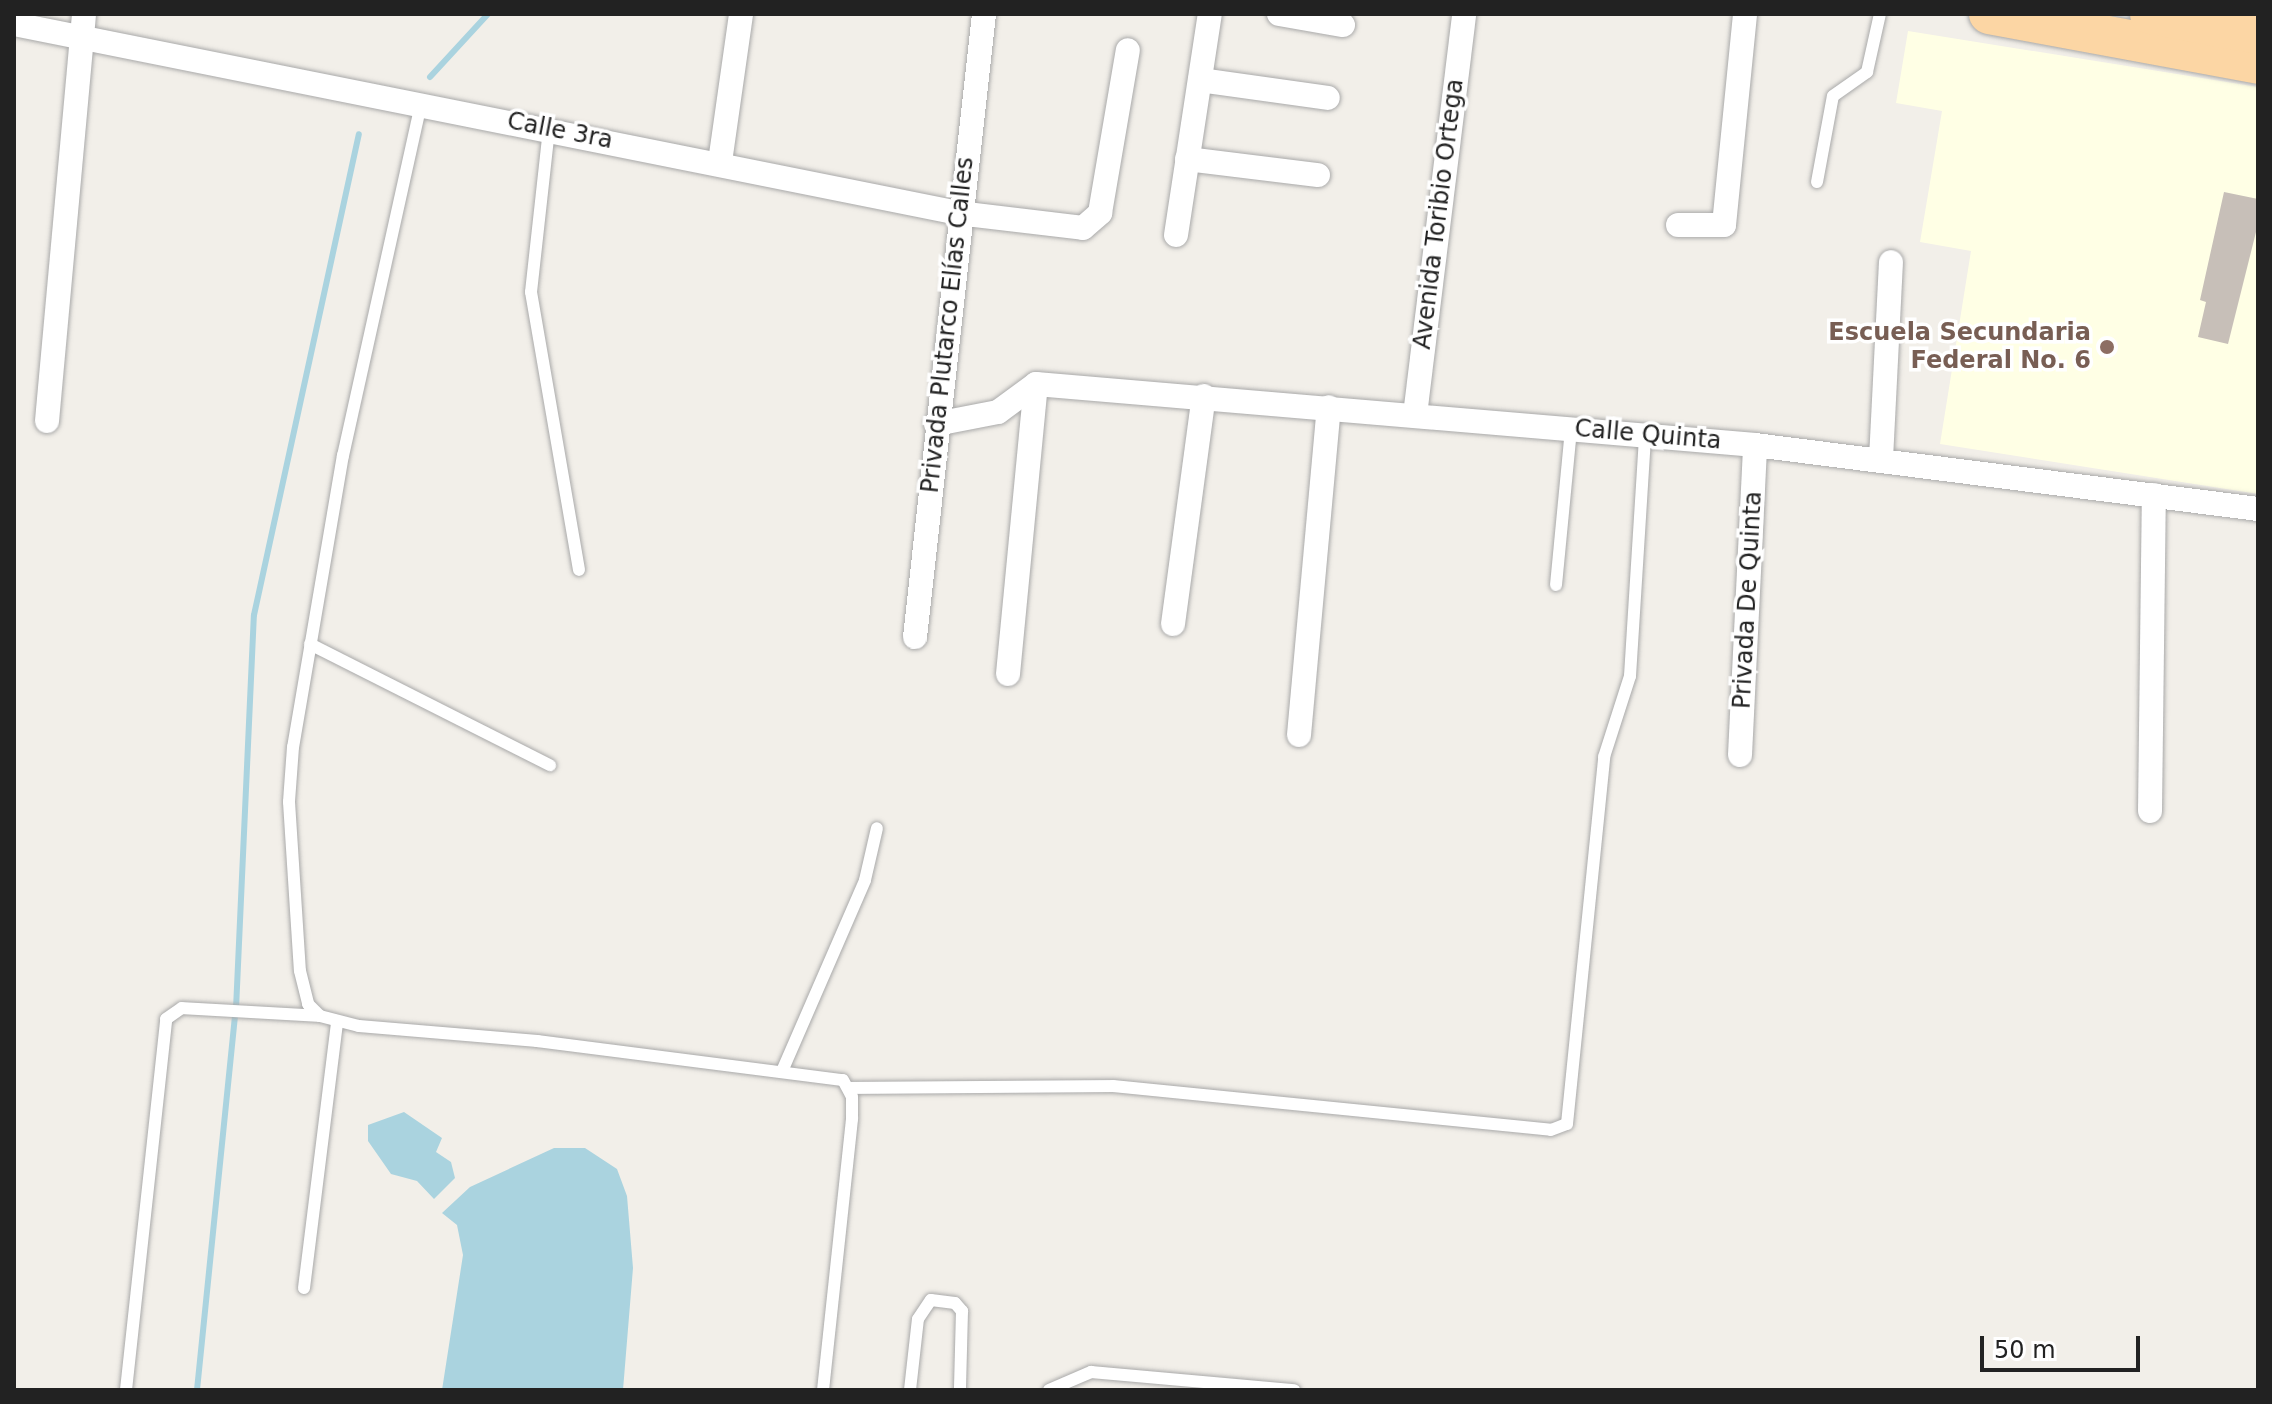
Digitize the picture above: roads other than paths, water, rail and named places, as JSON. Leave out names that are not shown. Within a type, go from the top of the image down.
[{"type":"main road","points":[[1989,14],[2258,64]]},
{"type":"main road","points":[[2150,14],[2258,34]]},
{"type":"street","points":[[720,162],[741,14]]},
{"type":"street","name":"Privada Plutarco Elías Calles","points":[[915,637],[958,213],[984,14]]},
{"type":"street","points":[[1176,235],[1210,14]]},
{"type":"street","points":[[1279,14],[1343,25]]},
{"type":"street","name":"Avenida Toribio Ortega","points":[[1415,415],[1464,14]]},
{"type":"street","points":[[1678,225],[1724,225],[1745,14]]},
{"type":"street","name":"Calle 3ra","points":[[14,24],[83,26],[421,104],[720,162],[958,213],[1083,228],[1100,213],[1128,50]]},
{"type":"street","points":[[47,421],[83,26]]},
{"type":"street","points":[[1200,80],[1328,98]]},
{"type":"street","points":[[1187,159],[1318,175]]},
{"type":"street","points":[[1881,459],[1891,262]]},
{"type":"street","points":[[936,424],[998,412],[1036,384]]},
{"type":"street","points":[[1008,674],[1036,384]]},
{"type":"street","name":"Calle Quinta","points":[[1036,384],[1755,445],[2258,509]]},
{"type":"street","points":[[1173,624],[1204,396]]},
{"type":"street","points":[[1299,735],[1329,407]]},
{"type":"street","name":"Privada De Quinta","points":[[1740,755],[1755,445]]},
{"type":"street","points":[[2150,811],[2154,495]]},
{"type":"lane","points":[[1817,182],[1833,96],[1867,72],[1880,14]]},
{"type":"lane","points":[[320,1016],[308,1004],[300,971],[289,802],[310,644],[343,455],[421,104]]},
{"type":"lane","points":[[549,129],[531,292],[579,570]]},
{"type":"lane","points":[[1556,585],[1571,429]]},
{"type":"lane","points":[[126,1390],[166,1019],[182,1008],[320,1016],[337,1023],[783,1069],[833,1076],[849,1088],[1113,1086],[1551,1130],[1567,1124],[1604,757],[1630,676],[1645,436]]},
{"type":"lane","points":[[310,644],[550,765]]},
{"type":"lane","points":[[783,1069],[865,880],[877,828]]},
{"type":"lane","points":[[304,1288],[337,1023]]},
{"type":"lane","points":[[823,1390],[852,1119],[849,1088]]},
{"type":"lane","points":[[910,1390],[918,1319],[931,1300],[955,1303],[962,1311],[960,1390]]},
{"type":"lane","points":[[1049,1390],[1091,1372],[1294,1390]]},
{"type":"water","points":[[404,1112],[442,1138],[436,1152],[451,1162],[455,1178],[434,1199],[417,1181],[391,1174],[368,1141],[368,1125]]},
{"type":"water","points":[[554,1148],[585,1148],[617,1169],[627,1196],[633,1268],[623,1390],[442,1390],[463,1255],[457,1225],[442,1213],[470,1187]]},
{"type":"waterway","points":[[430,77],[488,14]]},
{"type":"waterway","points":[[197,1390],[236,1009],[254,615],[359,134]]},
{"type":"place","name":"Escuela Secundaria Federal No. 6","points":[[2107,347]]}]
